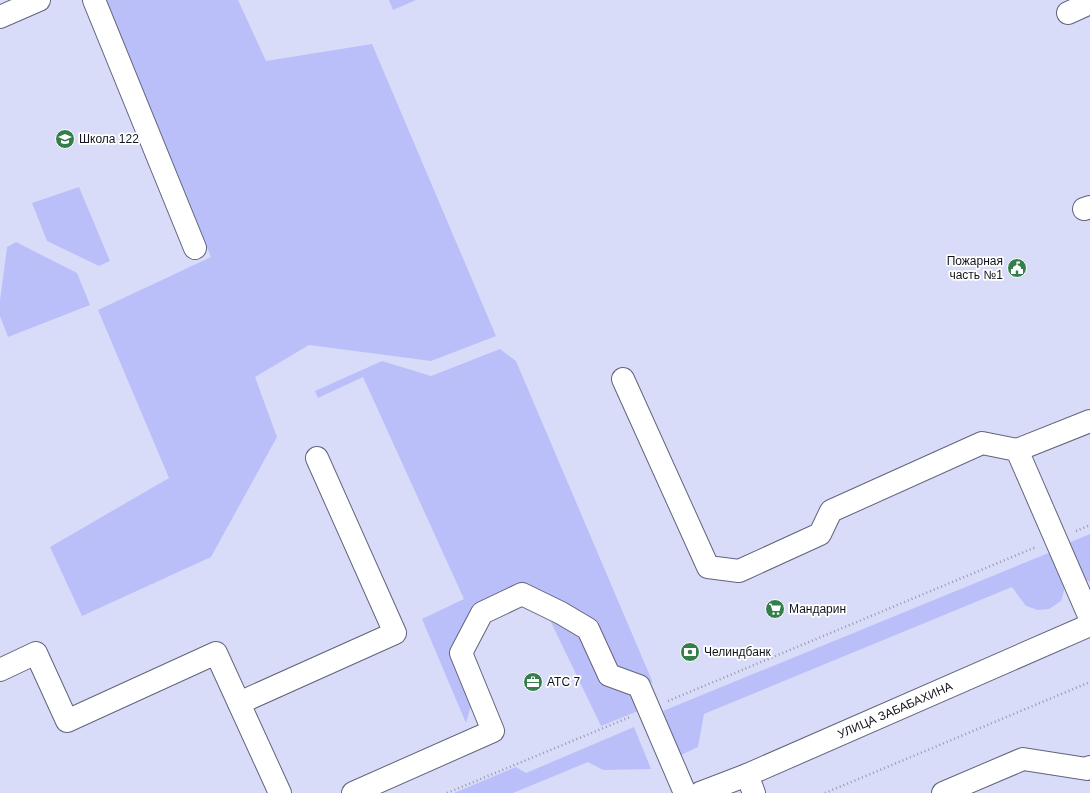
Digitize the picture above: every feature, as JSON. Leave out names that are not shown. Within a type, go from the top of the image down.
[{"type":"street","points":[[0,17],[39,0]]},
{"type":"street","points":[[94,0],[195,248]]},
{"type":"street","points":[[1068,13],[1090,3]]},
{"type":"street","points":[[622,379],[708,567],[739,571],[820,534],[831,512],[982,443],[1018,450],[1090,421]]},
{"type":"street","points":[[1018,450],[1090,618]]},
{"type":"street","points":[[239,703],[395,633],[317,458]]},
{"type":"street","points":[[353,793],[493,731],[461,653],[482,613],[522,594],[588,629],[609,675],[639,686],[685,793]]},
{"type":"street","name":"УЛИЦА ЗАБАБАХИНА","points":[[700,793],[750,784],[1090,625]]},
{"type":"street","points":[[0,670],[36,653],[67,721],[216,652],[280,793]]},
{"type":"street","points":[[943,793],[1023,759],[1087,769],[1090,767]]},
{"type":"path","points":[[447,793],[1090,525]]},
{"type":"path","points":[[825,793],[1090,682]]},
{"type":"shaded area","points":[[106,0],[238,0],[266,61],[372,44],[496,336],[431,361],[309,345],[255,377],[277,437],[211,557],[82,616],[50,547],[169,478],[98,310],[211,257]]},
{"type":"shaded area","points":[[389,0],[416,0],[393,10]]},
{"type":"shaded area","points":[[79,187],[110,261],[99,266],[47,241],[32,203]]},
{"type":"shaded area","points":[[16,242],[77,273],[90,305],[8,337],[0,316],[0,301],[7,247]]},
{"type":"shaded area","points":[[500,349],[516,361],[653,683],[613,665],[592,622],[526,583],[473,607],[450,649],[472,702],[466,723],[422,619],[464,599],[363,377],[318,398],[315,391],[382,361],[431,376]]},
{"type":"shaded area","points":[[1090,534],[1090,582],[1082,578],[1066,544]]},
{"type":"shaded area","points":[[1051,552],[1064,582],[1064,591],[1061,601],[1049,609],[1038,610],[1026,606],[1012,587],[704,714],[698,747],[679,756],[663,711]]},
{"type":"shaded area","points":[[549,618],[582,634],[634,691],[643,709],[601,726]]},
{"type":"shaded area","points":[[634,727],[651,769],[603,770],[588,762],[513,793],[454,793],[516,767],[526,773]]},
{"type":"place","name":"Школа 122","points":[[65,139]]},
{"type":"place","name":"Пожарная часть №1","points":[[1017,268]]},
{"type":"place","name":"Мандарин","points":[[775,609]]},
{"type":"place","name":"Челиндбанк","points":[[690,652]]},
{"type":"place","name":"АТС 7","points":[[533,682]]}]
